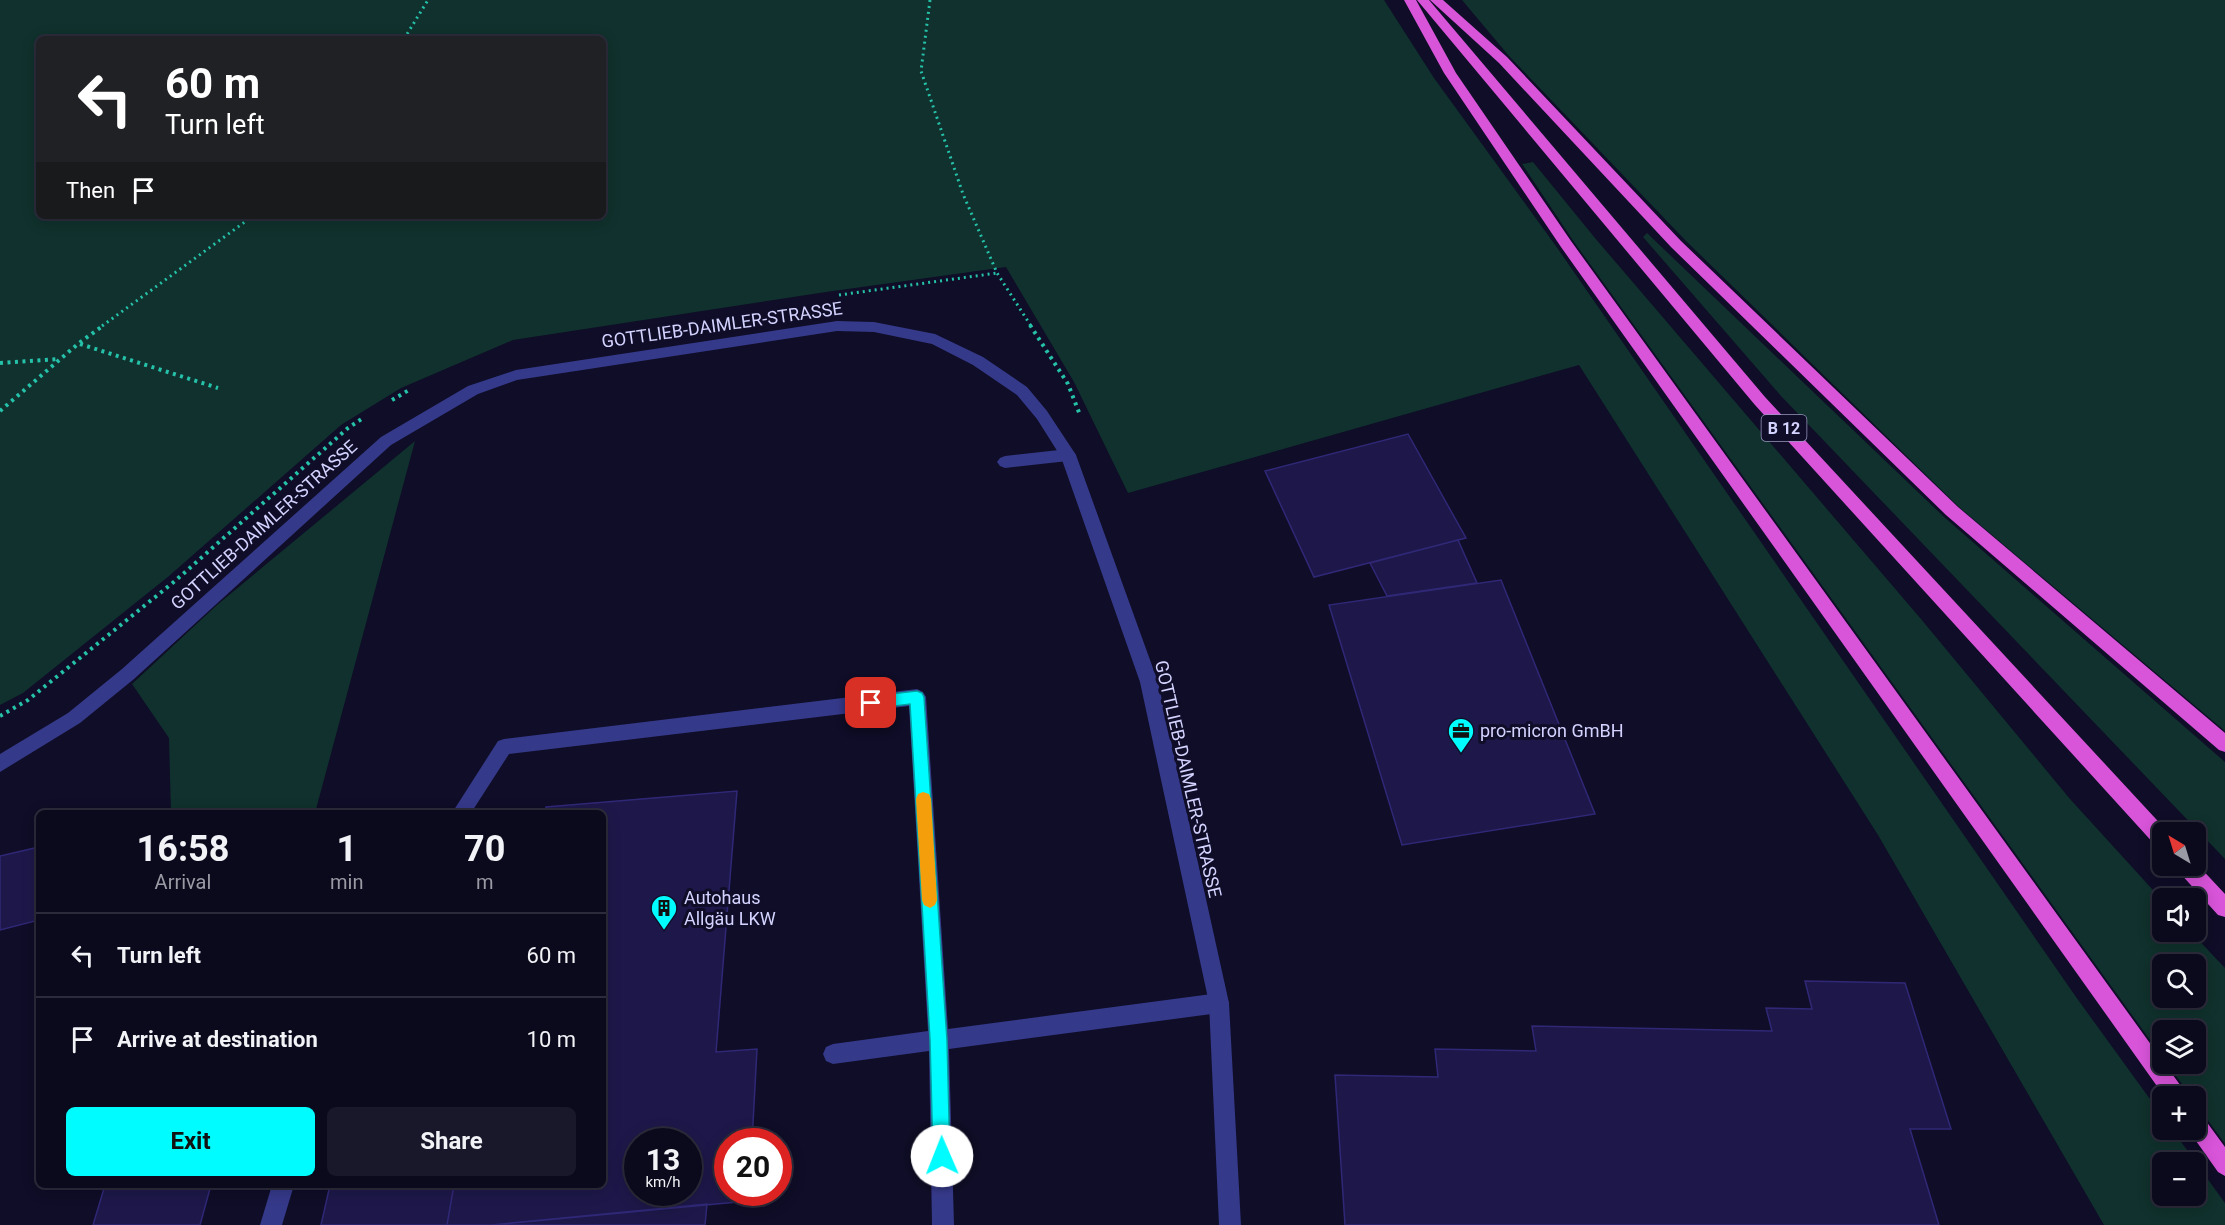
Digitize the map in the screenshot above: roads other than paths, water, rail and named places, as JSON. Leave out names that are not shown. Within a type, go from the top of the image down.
[{"type":"highway","points":[[1410,0],[1450,73],[1566,244],[2169,1086]]},
{"type":"highway","name":"B 12","points":[[1423,0],[1760,401],[2152,828]]},
{"type":"highway","points":[[1436,0],[1503,60],[1676,244],[1952,511],[2225,744]]},
{"type":"highway","points":[[2195,876],[2225,908]]},
{"type":"highway","points":[[2206,1138],[2225,1165]]},
{"type":"street","name":"GOTTLIEB-DAIMLER-STRASSE","points":[[0,764],[74,718],[128,674],[386,441],[473,390],[516,375],[837,326],[874,327],[935,339],[978,361],[1022,392],[1042,415],[1068,455],[1149,682],[1219,1003],[1230,1225]]},
{"type":"street","points":[[1005,462],[1068,455]]},
{"type":"street","points":[[463,810],[504,747],[917,697],[939,1040],[943,1225]]},
{"type":"street","points":[[833,1054],[1219,1003]]},
{"type":"street","points":[[271,1225],[282,1188]]},
{"type":"place","name":"pro-micron GmBH","points":[[1461,754]]},
{"type":"place","name":"Autohaus Allgäu LKW","points":[[664,931]]}]
